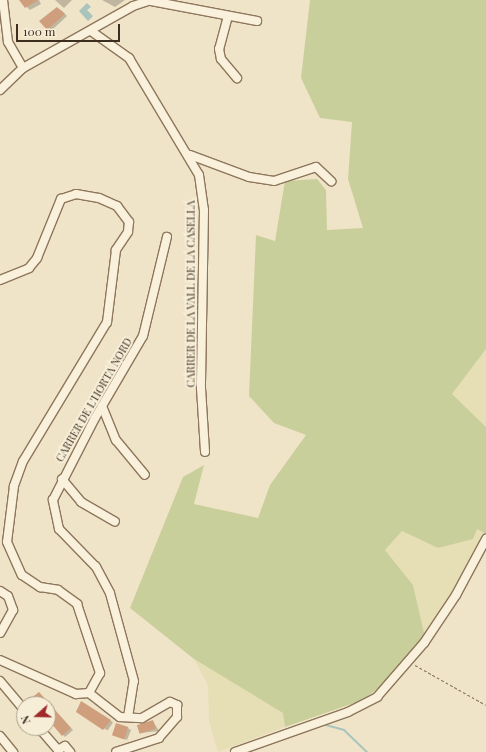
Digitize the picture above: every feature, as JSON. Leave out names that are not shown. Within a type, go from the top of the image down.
[{"type":"street","points":[[3,0],[8,42],[23,68]]},
{"type":"street","points":[[0,90],[23,68],[133,6],[152,0],[257,21]]},
{"type":"street","points":[[228,16],[219,49],[221,59],[237,78]]},
{"type":"street","name":"CARRER DE LA VALL DE LA CASELLA","points":[[91,31],[129,58],[190,155],[199,175],[204,210],[201,388],[205,452]]},
{"type":"street","points":[[190,155],[249,177],[274,181],[316,167],[330,181]]},
{"type":"street","points":[[0,280],[29,268],[37,258],[61,198],[76,194],[99,198],[117,206],[129,222],[128,232],[116,250],[107,322],[23,460],[14,486],[7,542],[22,575],[40,586],[58,590],[77,604],[100,673],[89,693]]},
{"type":"street","name":"CARRER DE L'HORTA NORD","points":[[128,717],[134,681],[128,650],[110,593],[96,567],[59,529],[53,500],[62,479],[102,406],[143,336],[168,237]]},
{"type":"street","points":[[102,406],[116,440],[144,475]]},
{"type":"street","points":[[62,479],[81,502],[115,522]]},
{"type":"street","points":[[235,752],[348,712],[377,697],[409,661],[456,595],[486,539]]},
{"type":"street","points":[[0,591],[8,596],[13,610],[0,633]]},
{"type":"street","points":[[0,660],[12,667],[29,671],[62,691],[89,693],[120,717],[142,718],[170,702],[177,705],[177,717],[159,738],[116,752]]},
{"type":"street","points":[[0,669],[12,667]]},
{"type":"street","points":[[0,681],[16,700]]},
{"type":"street","points":[[0,736],[13,752]]},
{"type":"street","points":[[46,736],[58,750],[65,746],[70,752]]},
{"type":"path","points":[[409,661],[486,705]]},
{"type":"shaded area","points":[[486,349],[486,427],[452,394]]},
{"type":"shaded area","points":[[477,529],[486,534],[425,637],[413,585],[385,550],[402,531],[438,548]]},
{"type":"shaded area","points":[[194,659],[284,713],[285,727],[218,752],[209,721],[208,685]]},
{"type":"green space","points":[[310,0],[486,0],[486,349],[452,394],[486,427],[486,534],[477,529],[473,539],[438,548],[402,531],[385,550],[413,585],[425,637],[381,686],[363,700],[285,727],[283,713],[194,659],[130,608],[183,477],[204,465],[194,504],[258,518],[270,485],[306,435],[274,423],[249,396],[256,235],[275,241],[285,181],[317,179],[326,190],[327,230],[363,228],[348,179],[352,122],[320,118],[301,78]]},
{"type":"water","points":[[87,3],[91,7],[87,10],[93,16],[88,21],[79,11]]},
{"type":"building","points":[[19,0],[38,0],[25,8]]},
{"type":"building","points":[[57,7],[65,14],[47,30],[39,21]]},
{"type":"building","points":[[39,692],[43,696],[34,696]]},
{"type":"building","points":[[81,701],[111,720],[103,730],[76,712]]},
{"type":"building","points":[[56,711],[71,728],[62,736],[56,729]]},
{"type":"building","points":[[153,720],[156,729],[140,734],[137,725]]},
{"type":"building","points":[[116,723],[128,727],[124,739],[112,735]]},
{"type":"waterway","points":[[322,724],[344,730],[367,752]]}]
